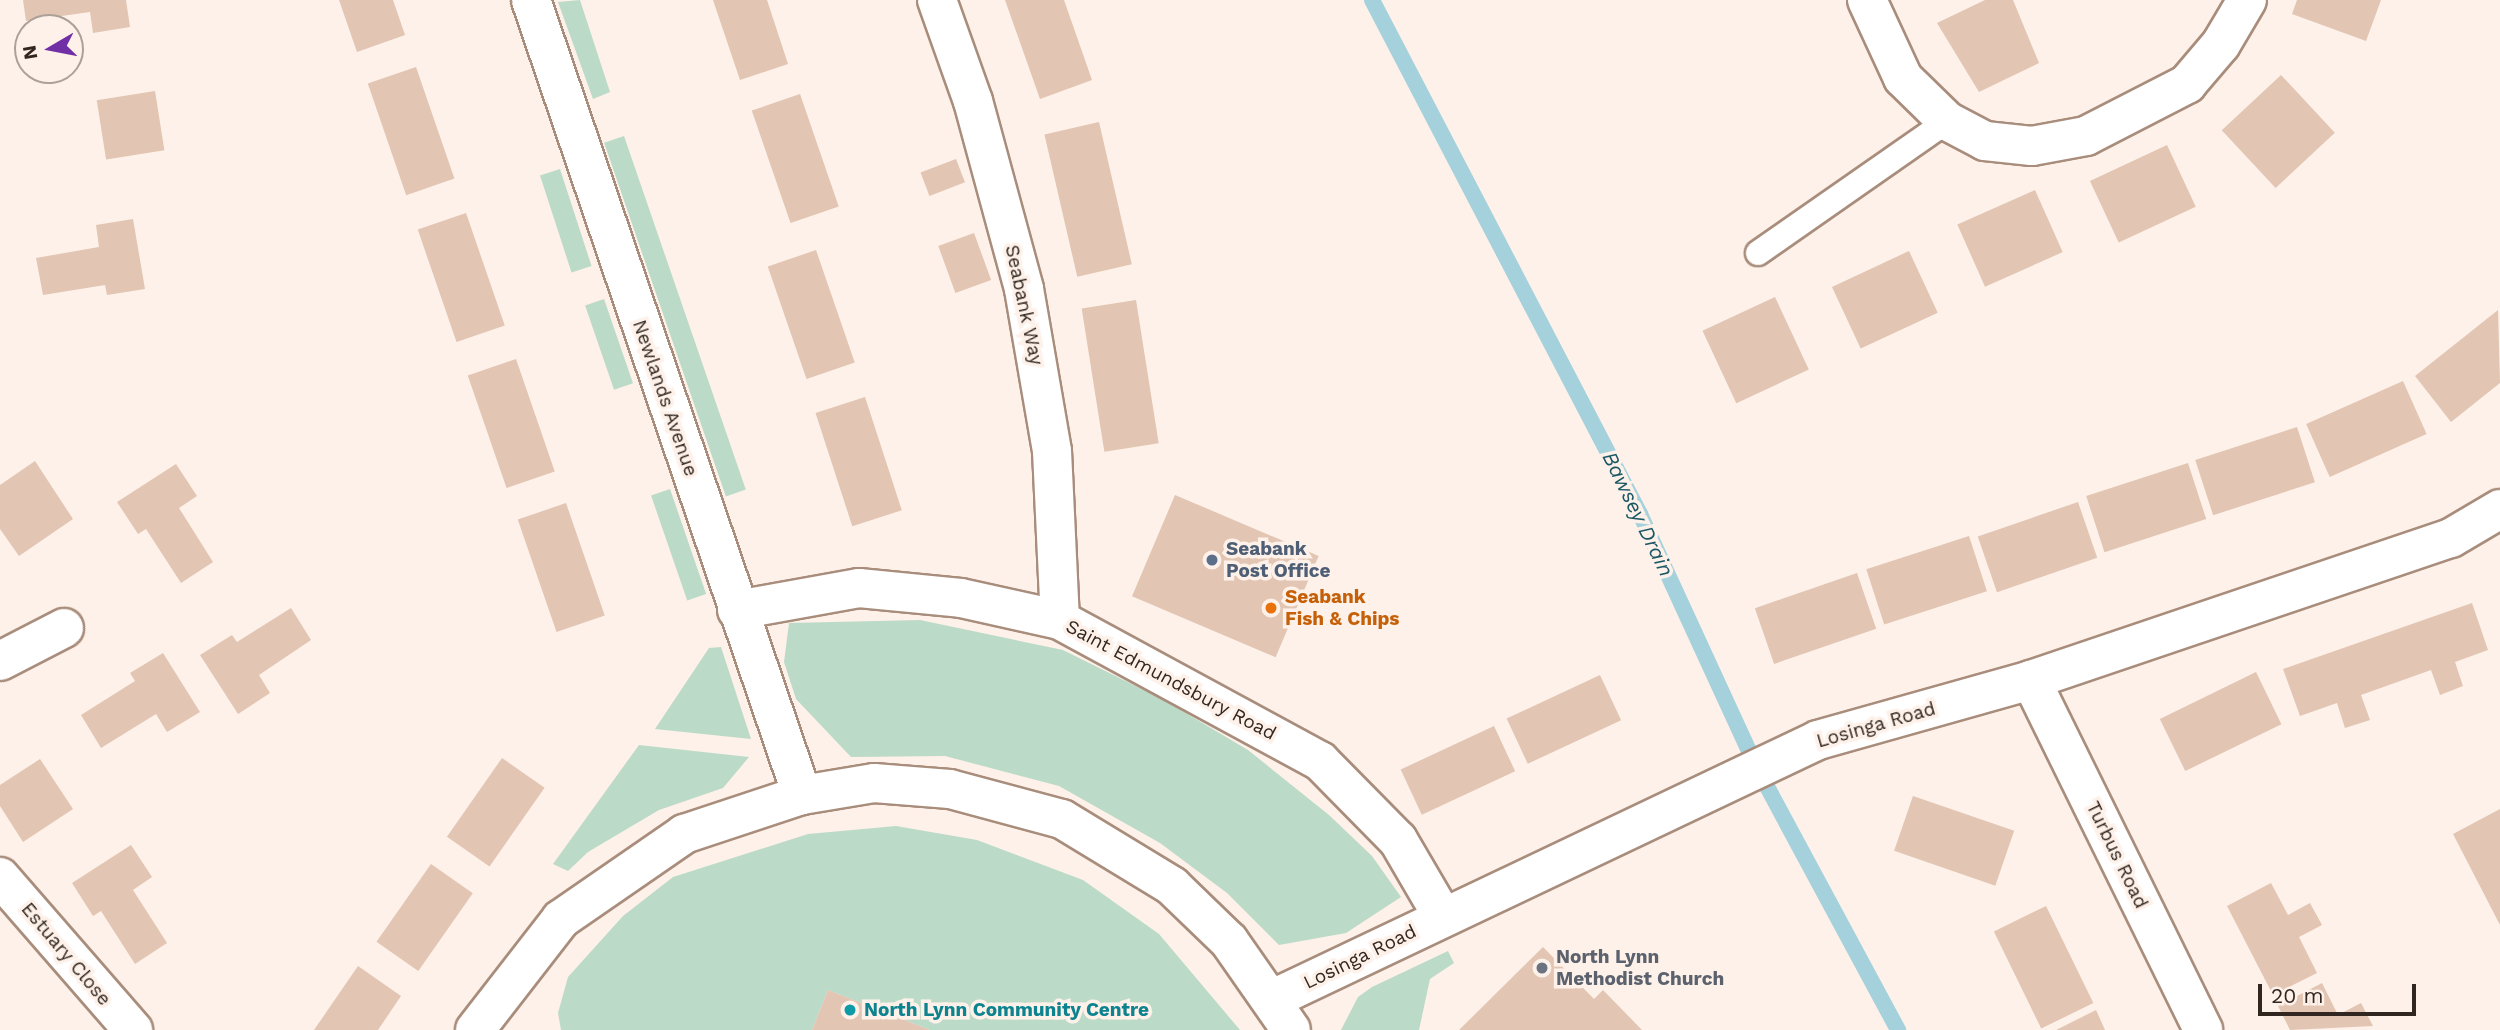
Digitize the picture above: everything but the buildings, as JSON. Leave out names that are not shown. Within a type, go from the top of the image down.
[{"type":"street","name":"Newlands Avenue","points":[[531,0],[802,794]]},
{"type":"street","name":"Seabank Way","points":[[937,0],[973,102],[1024,289],[1052,451],[1060,620]]},
{"type":"street","points":[[1867,0],[1903,78],[1947,121],[1985,141],[2032,146],[2086,136],[2187,84],[2221,44],[2247,0]]},
{"type":"street","name":"Losinga Road","points":[[1283,1014],[1443,918],[1690,798],[1818,740],[2031,680],[2451,538],[2500,509]]},
{"type":"street","name":"Saint Edmundsbury Road","points":[[737,610],[859,588],[961,598],[1060,620],[1320,761],[1398,840],[1443,918]]},
{"type":"street","points":[[0,661],[64,628]]},
{"type":"street","name":"Turbus Road","points":[[2031,680],[2203,1030]]},
{"type":"street","points":[[475,1030],[561,919],[684,834],[802,794],[874,783],[950,789],[1062,819],[1172,886],[1229,941],[1283,1014]]},
{"type":"street","name":"Estuary Close","points":[[0,877],[133,1030]]},
{"type":"lane","points":[[1758,253],[1947,121]]},
{"type":"green space","points":[[580,0],[610,92],[593,99],[558,2]]},
{"type":"green space","points":[[624,136],[746,490],[726,496],[604,143]]},
{"type":"green space","points":[[560,169],[592,266],[572,272],[540,175]]},
{"type":"green space","points":[[604,299],[633,383],[614,390],[585,306]]},
{"type":"green space","points":[[670,489],[706,594],[687,600],[651,496]]},
{"type":"green space","points":[[920,620],[1063,650],[1162,699],[1248,750],[1329,815],[1372,856],[1401,897],[1346,933],[1279,945],[1227,893],[1160,843],[1059,786],[945,756],[851,757],[796,699],[784,662],[789,623]]},
{"type":"green space","points":[[721,647],[751,739],[655,729],[709,648]]},
{"type":"green space","points":[[639,745],[749,757],[723,788],[659,810],[588,852],[568,871],[553,864]]},
{"type":"green space","points":[[896,826],[977,840],[1083,880],[1159,934],[1240,1030],[930,1030],[828,990],[812,1030],[561,1030],[558,1013],[568,977],[623,916],[673,877],[808,834]]},
{"type":"green space","points":[[1448,951],[1454,963],[1430,979],[1419,1030],[1341,1030],[1358,997],[1372,987]]},
{"type":"waterway","name":"Bawsey Drain","points":[[1372,0],[1640,514],[1757,768],[1898,1030]]},
{"type":"place","name":"Seabank Post Office","points":[[1212,560]]},
{"type":"place","name":"Seabank Fish & Chips","points":[[1271,608]]},
{"type":"place","name":"North Lynn Methodist Church","points":[[1542,968]]},
{"type":"place","name":"North Lynn Community Centre","points":[[850,1010]]}]
